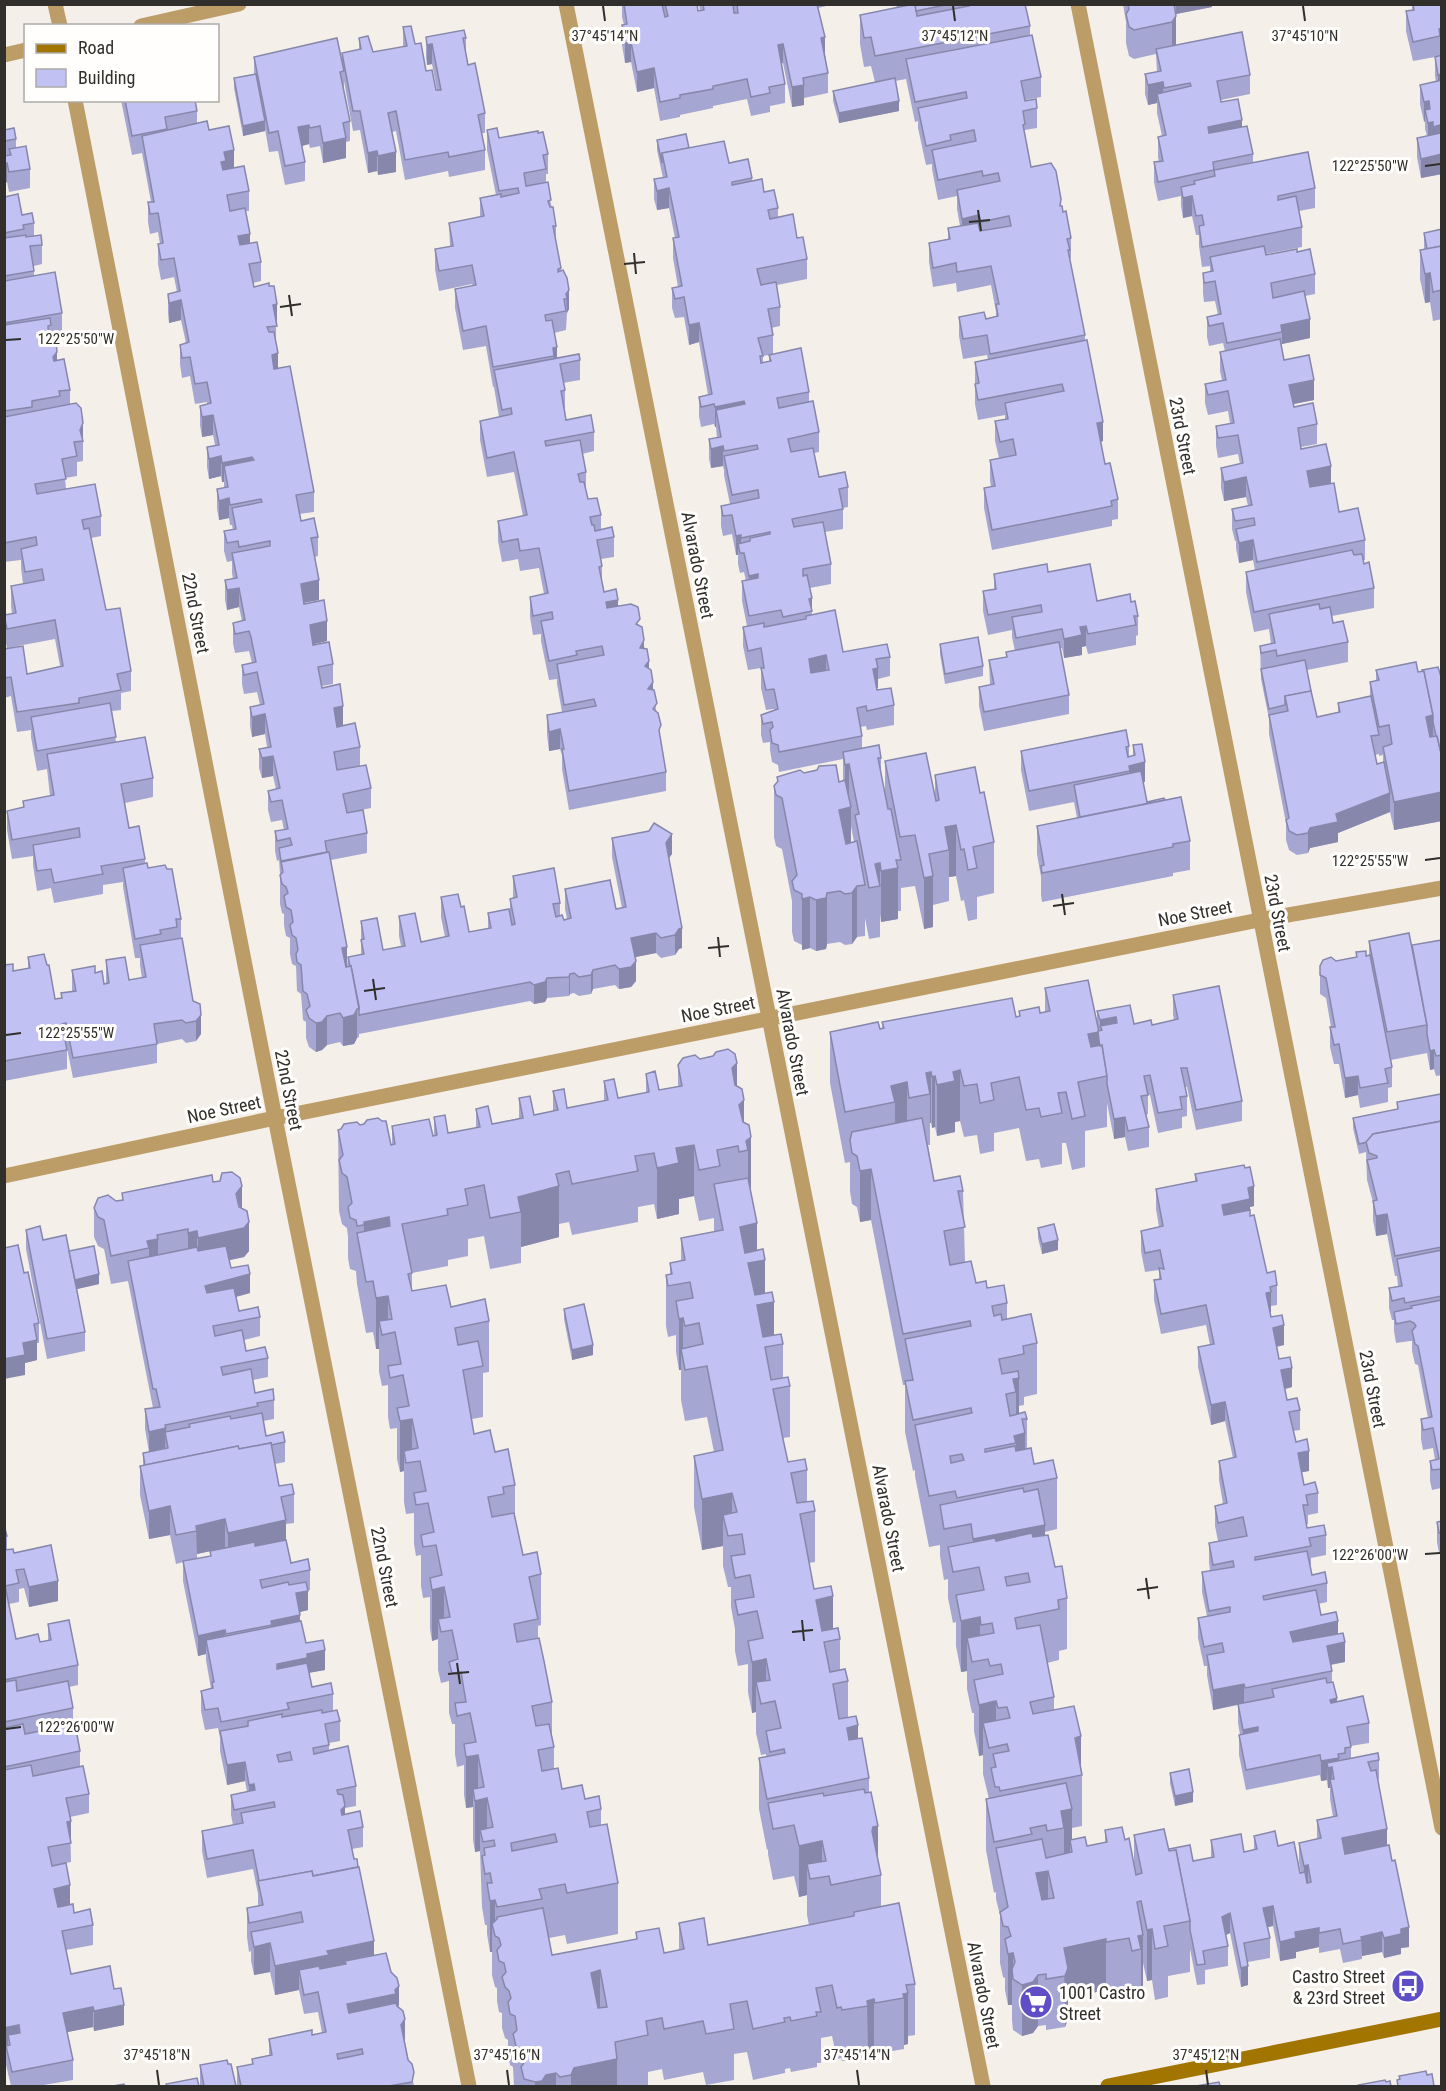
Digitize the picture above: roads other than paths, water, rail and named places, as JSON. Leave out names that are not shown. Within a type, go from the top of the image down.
[{"type":"street","points":[[55,4],[60,24]]},
{"type":"street","points":[[150,24],[239,4]]},
{"type":"street","name":"Alvarado Street","points":[[566,4],[983,2086]]},
{"type":"street","name":"23rd Street","points":[[1078,4],[1442,1828]]},
{"type":"street","points":[[4,54],[24,50]]},
{"type":"street","name":"22nd Street","points":[[75,102],[274,1118],[469,2086]]},
{"type":"street","name":"Noe Street","points":[[4,1176],[274,1118],[769,1018],[1259,920],[1442,888]]},
{"type":"street","points":[[1108,2086],[1442,2019]]},
{"type":"place","name":"Castro Street & 23rd Street","points":[[1408,1986]]},
{"type":"place","name":"1001 Castro Street","points":[[1036,2002]]}]
